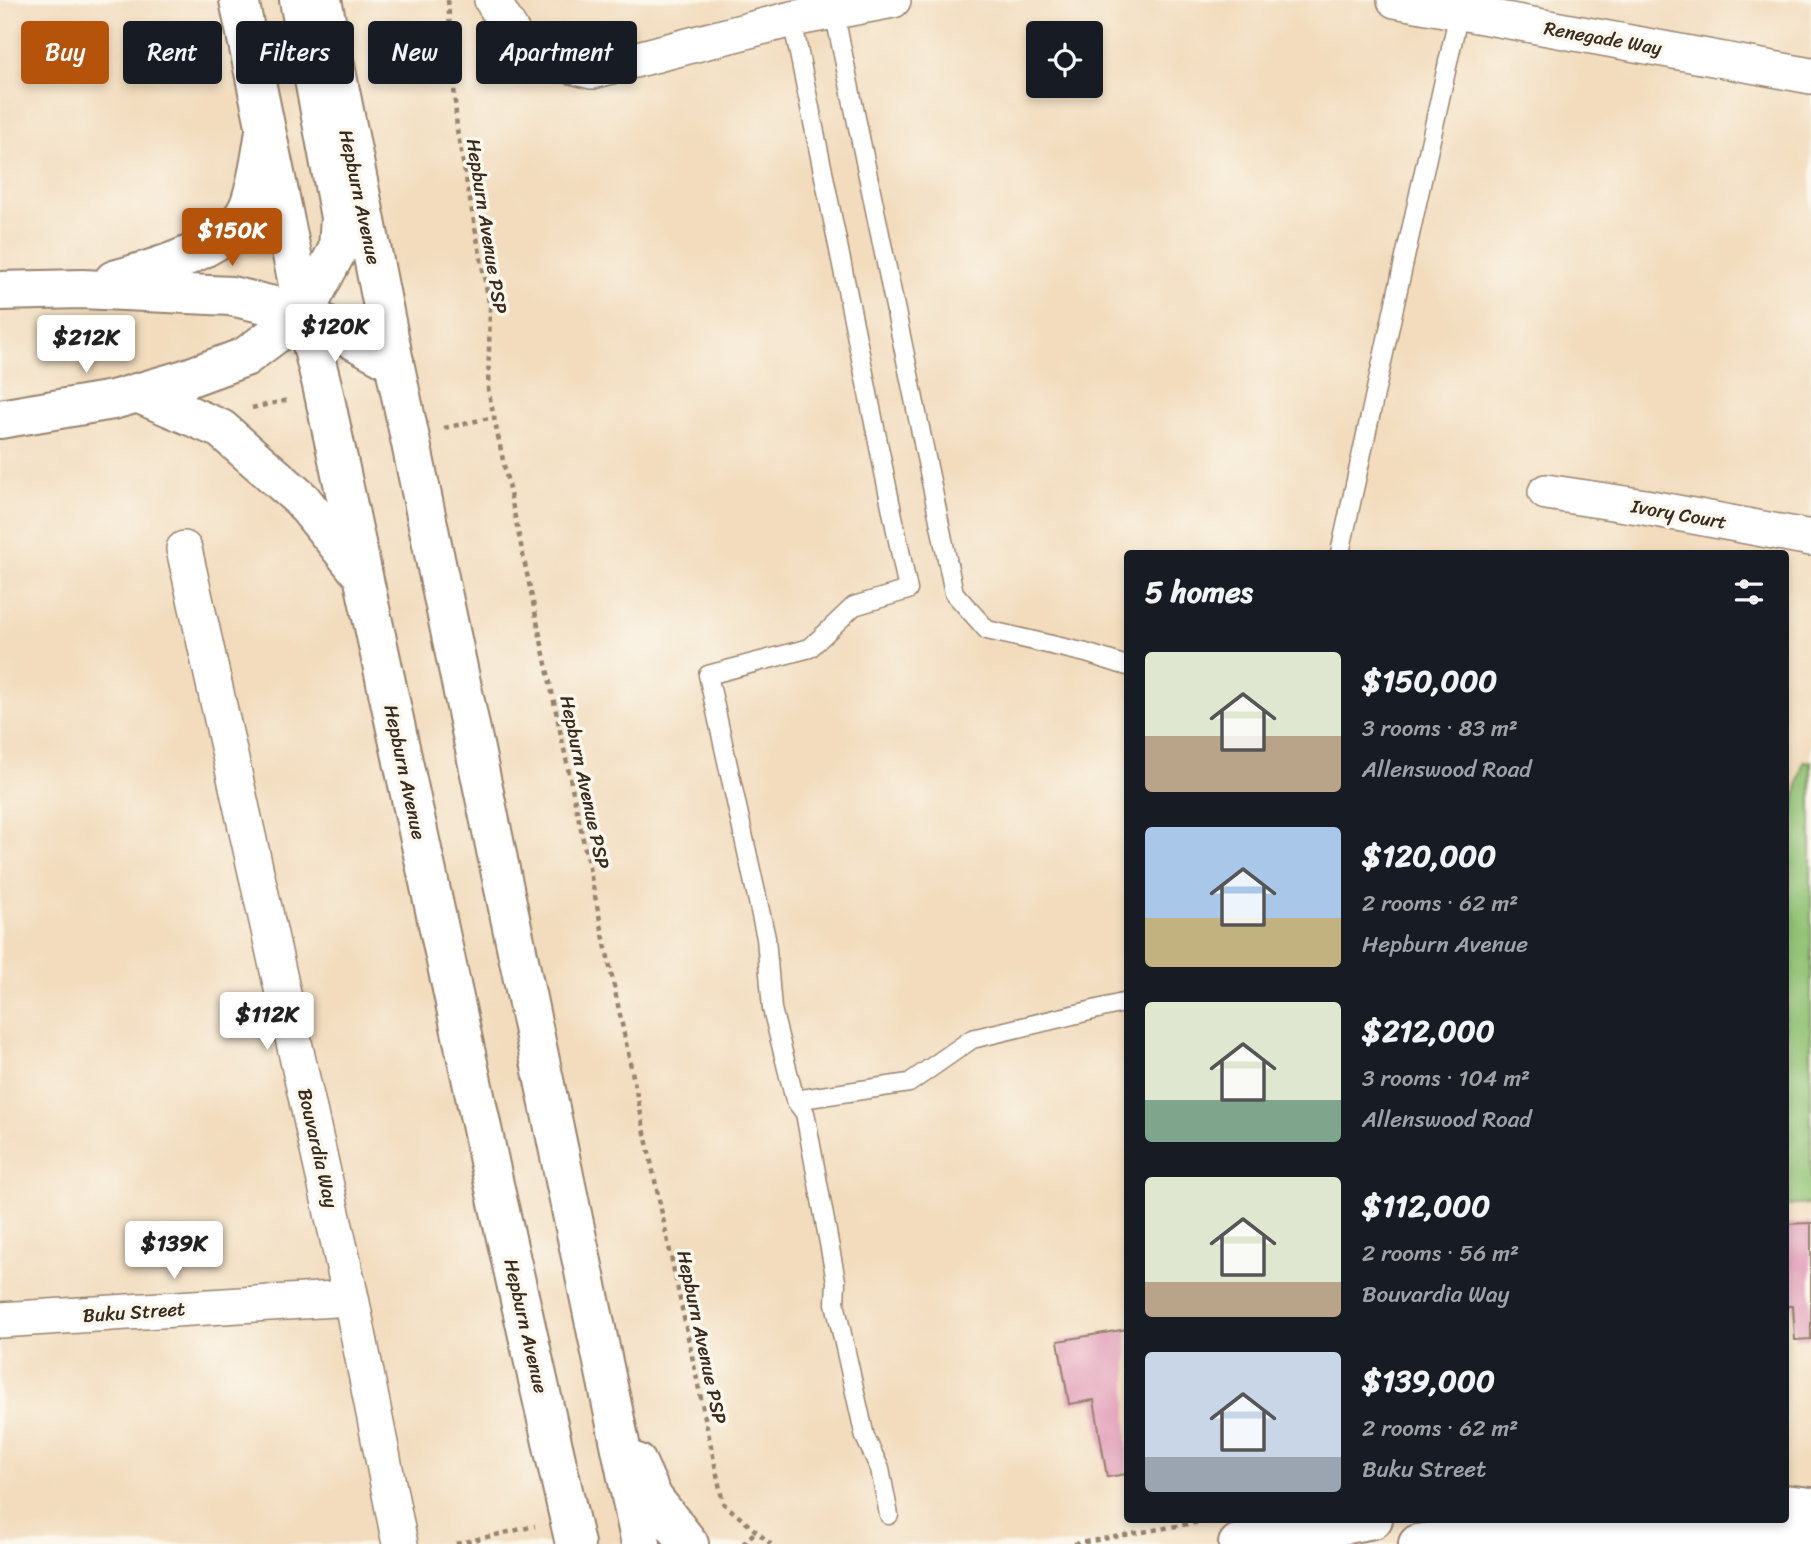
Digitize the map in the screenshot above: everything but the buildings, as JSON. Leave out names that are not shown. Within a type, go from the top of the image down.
[{"type":"main road","name":"Hepburn Avenue","points":[[239,0],[304,313],[575,1544]]},
{"type":"main road","points":[[0,419],[113,400],[183,380],[245,357],[304,313],[338,249],[341,226],[299,0]]},
{"type":"main road","name":"Hepburn Avenue","points":[[322,0],[394,362],[641,1544]]},
{"type":"main road","points":[[82,289],[159,267],[216,242],[248,209],[265,131]]},
{"type":"main road","points":[[0,291],[82,289],[231,296],[304,313],[394,362]]},
{"type":"main road","points":[[137,393],[221,429],[302,500],[362,576]]},
{"type":"main road","points":[[614,1413],[653,1498],[689,1544]]},
{"type":"main road","points":[[1789,1504],[1811,1507]]},
{"type":"main road","points":[[1238,1544],[1351,1523]]},
{"type":"main road","points":[[1418,1544],[1447,1538],[1560,1530],[1730,1532],[1811,1539]]},
{"type":"street","points":[[492,0],[525,54],[592,71],[792,19],[893,0]]},
{"type":"street","name":"Renegade Way","points":[[1395,0],[1811,76]]},
{"type":"street","name":"Ivory Court","points":[[1546,492],[1645,507],[1811,538]]},
{"type":"street","name":"Bouvardia Way","points":[[184,549],[351,1298],[400,1544]]},
{"type":"street","name":"Buku Street","points":[[0,1320],[351,1298]]},
{"type":"lane","points":[[834,11],[954,593],[988,630],[1086,653],[1124,665]]},
{"type":"lane","points":[[1341,550],[1459,12]]},
{"type":"lane","points":[[792,19],[908,590],[854,607],[810,649],[708,675],[766,938],[772,1009],[795,1101],[805,1113],[836,1281],[835,1303],[865,1437],[880,1469],[889,1515]]},
{"type":"lane","points":[[795,1101],[909,1083],[972,1039],[1124,1003]]},
{"type":"path","name":"Hepburn Avenue PSP","points":[[448,0],[457,130],[490,308],[488,388],[723,1503],[771,1544]]},
{"type":"path","points":[[1074,1544],[1195,1523]]},
{"type":"path","points":[[743,1544],[755,1532]]},
{"type":"green space","points":[[1803,761],[1811,762],[1811,1204],[1789,1206],[1789,829]]}]
